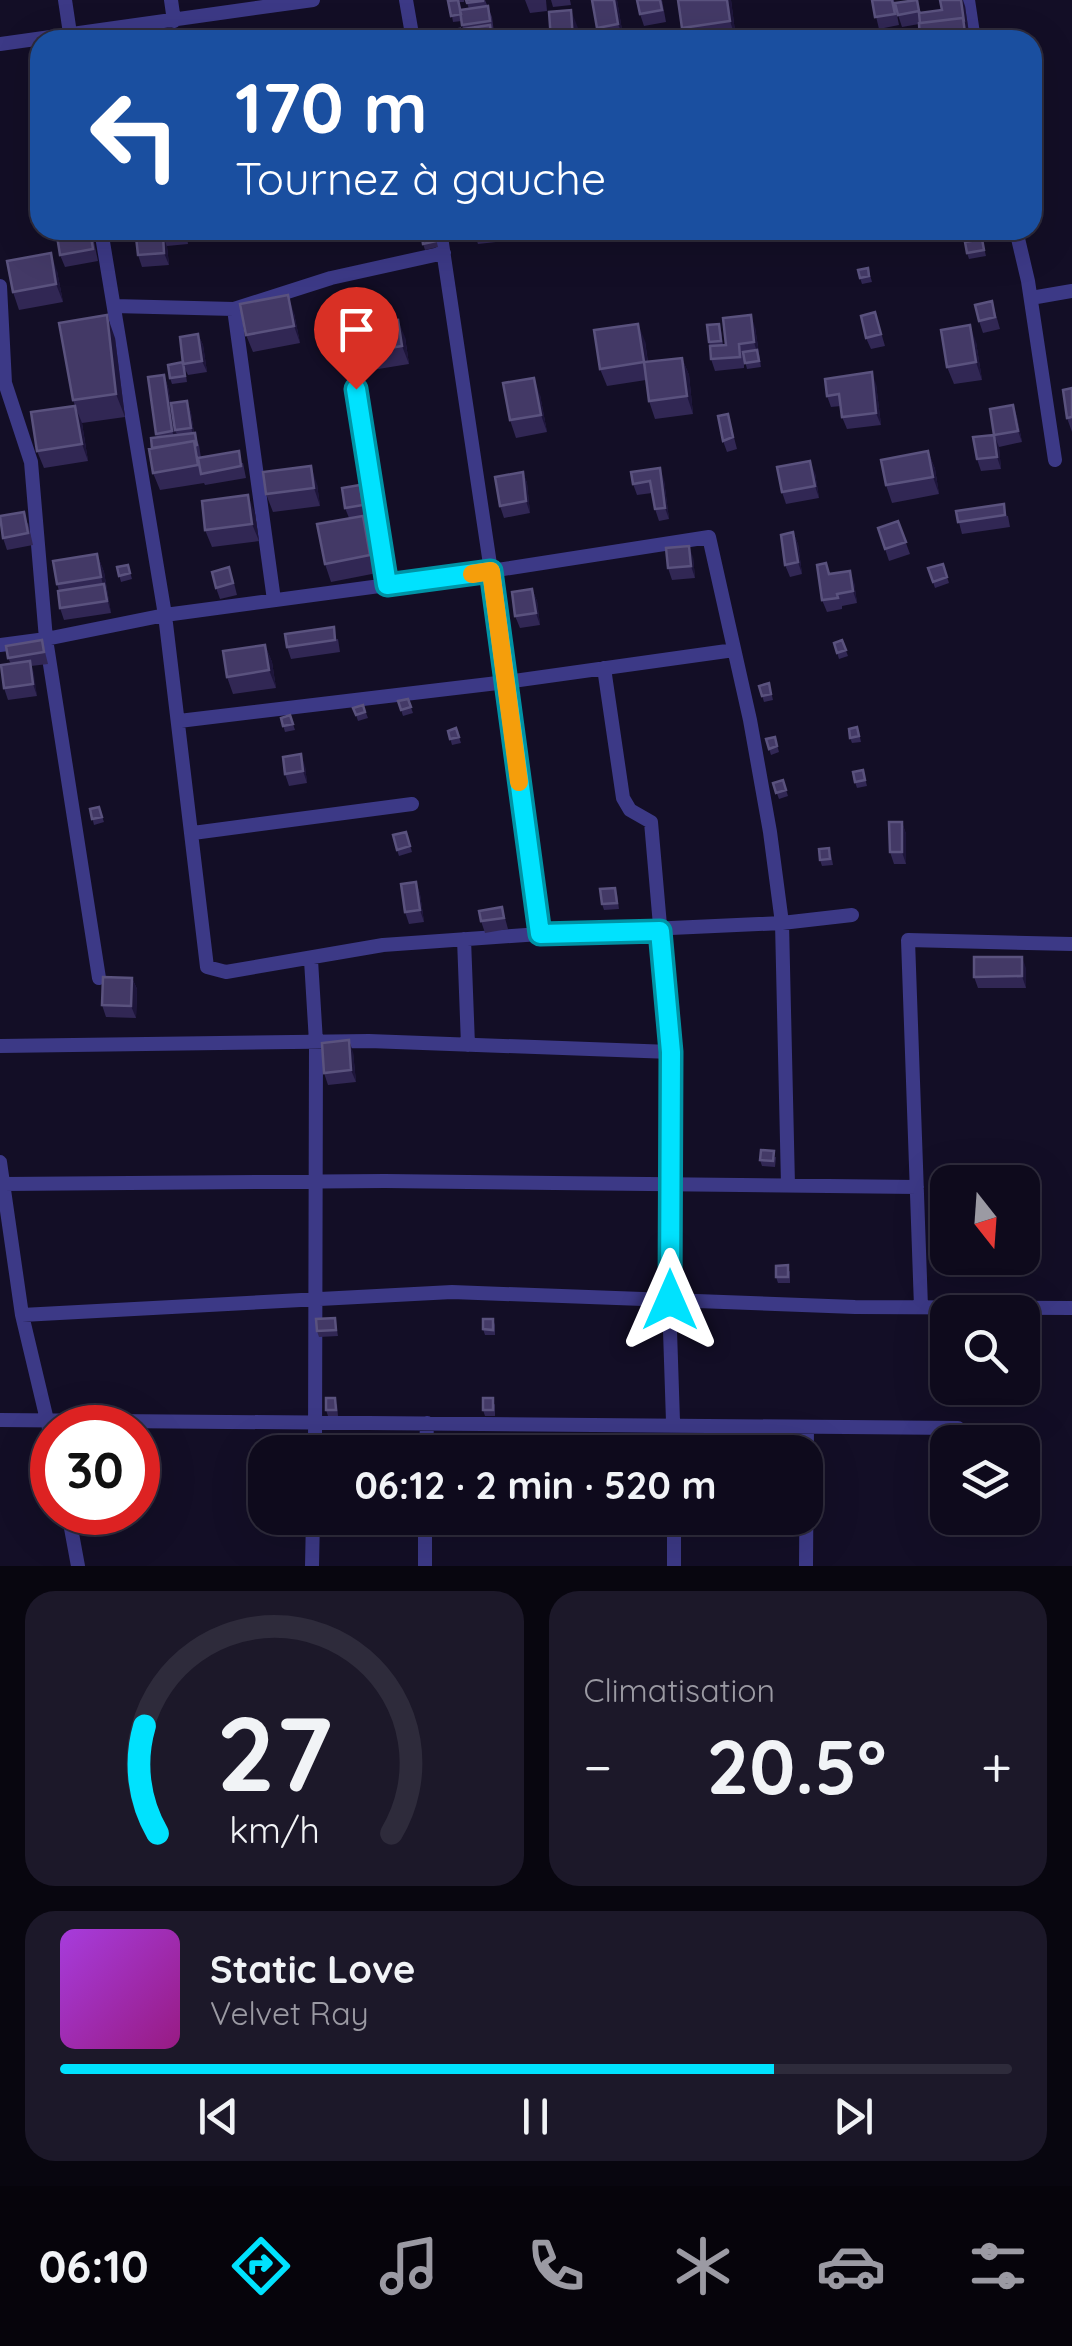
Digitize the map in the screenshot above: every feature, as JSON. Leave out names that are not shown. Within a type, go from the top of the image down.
[{"type":"street","points":[[65,0],[70,30]]},
{"type":"street","points":[[171,0],[174,21]]},
{"type":"street","points":[[119,30],[312,0]]},
{"type":"street","points":[[406,0],[411,30]]},
{"type":"street","points":[[968,0],[972,30]]},
{"type":"street","points":[[0,44],[30,41]]},
{"type":"street","points":[[104,240],[165,615],[208,968],[226,972],[366,948],[540,934],[782,923],[852,915]]},
{"type":"street","points":[[442,240],[540,934]]},
{"type":"street","points":[[1018,240],[1031,298],[1054,460]]},
{"type":"street","points":[[114,306],[234,309],[331,278],[444,253]]},
{"type":"street","points":[[0,286],[5,382],[31,462],[46,639],[99,978]]},
{"type":"street","points":[[1031,298],[1072,291]]},
{"type":"street","points":[[234,309],[274,600]]},
{"type":"street","points":[[356,389],[387,585]]},
{"type":"street","points":[[0,645],[165,615],[709,537],[770,832],[782,923],[788,1185]]},
{"type":"street","points":[[179,722],[734,650]]},
{"type":"street","points":[[604,668],[623,798],[630,810],[651,822],[671,1052],[674,1435]]},
{"type":"street","points":[[193,833],[412,804]]},
{"type":"street","points":[[464,940],[468,1045]]},
{"type":"street","points":[[921,1307],[908,940],[1072,944]]},
{"type":"street","points":[[310,960],[316,1042],[315,1435]]},
{"type":"street","points":[[0,1046],[316,1042],[671,1052]]},
{"type":"street","points":[[0,1162],[22,1315],[43,1405]]},
{"type":"street","points":[[3,1184],[315,1182],[917,1187]]},
{"type":"street","points":[[22,1315],[452,1292],[1072,1308]]},
{"type":"street","points":[[0,1420],[30,1420]]},
{"type":"street","points":[[160,1421],[930,1428]]},
{"type":"street","points":[[426,1423],[426,1435]]},
{"type":"street","points":[[806,1566],[807,1427]]},
{"type":"street","points":[[72,1535],[78,1566]]},
{"type":"street","points":[[312,1566],[313,1535]]},
{"type":"street","points":[[425,1566],[426,1535]]},
{"type":"street","points":[[674,1535],[674,1566]]},
{"type":"building","points":[[458,0],[461,14],[451,16],[448,1]]},
{"type":"building","points":[[592,0],[614,0],[618,24],[597,28]]},
{"type":"building","points":[[637,0],[660,0],[662,10],[640,14]]},
{"type":"building","points":[[678,0],[727,0],[730,21],[682,28]]},
{"type":"building","points":[[872,0],[892,0],[895,14],[875,17]]},
{"type":"building","points":[[917,0],[919,11],[898,15],[895,3]]},
{"type":"building","points":[[940,0],[961,0],[964,22],[963,18],[920,23],[919,13],[942,10]]},
{"type":"building","points":[[488,6],[490,21],[462,25],[460,10]]},
{"type":"building","points":[[571,10],[572,30],[550,30],[549,12]]},
{"type":"building","points":[[963,18],[965,30],[919,30],[919,23]]},
{"type":"building","points":[[490,25],[491,30],[463,30]]},
{"type":"building","points":[[58,240],[92,240],[93,249],[60,255]]},
{"type":"building","points":[[136,240],[163,240],[164,253],[138,255]]},
{"type":"building","points":[[982,240],[984,250],[967,253],[965,242]]},
{"type":"building","points":[[51,253],[56,284],[13,292],[7,261]]},
{"type":"building","points":[[868,268],[869,276],[860,278],[858,270]]},
{"type":"building","points":[[288,295],[294,326],[246,335],[240,304]]},
{"type":"building","points":[[992,301],[995,317],[979,321],[975,305]]},
{"type":"building","points":[[875,312],[881,334],[866,338],[861,316]]},
{"type":"building","points":[[107,315],[116,394],[73,400],[59,323]]},
{"type":"building","points":[[751,315],[754,342],[739,344],[740,357],[711,359],[710,346],[726,345],[723,318]]},
{"type":"building","points":[[398,320],[402,346],[360,353],[356,326]]},
{"type":"building","points":[[638,324],[644,362],[600,369],[594,330]]},
{"type":"building","points":[[719,324],[721,341],[709,342],[707,325]]},
{"type":"building","points":[[970,325],[976,362],[947,367],[941,330]]},
{"type":"building","points":[[198,334],[202,361],[183,364],[180,337]]},
{"type":"building","points":[[757,350],[759,361],[745,363],[743,352]]},
{"type":"building","points":[[682,358],[687,396],[649,401],[644,362]]},
{"type":"building","points":[[183,362],[185,376],[170,378],[168,365]]},
{"type":"building","points":[[872,372],[876,413],[842,417],[839,394],[827,396],[825,379]]},
{"type":"building","points":[[164,375],[172,431],[156,434],[148,377]]},
{"type":"building","points":[[534,378],[541,415],[510,420],[503,383]]},
{"type":"building","points":[[1072,388],[1072,417],[1067,418],[1063,390]]},
{"type":"building","points":[[187,401],[191,428],[175,430],[171,403]]},
{"type":"building","points":[[1013,405],[1018,431],[994,435],[990,409]]},
{"type":"building","points":[[75,406],[82,444],[37,451],[31,412]]},
{"type":"building","points":[[728,414],[733,437],[723,441],[718,416]]},
{"type":"building","points":[[195,433],[197,446],[194,441],[152,448],[151,438]]},
{"type":"building","points":[[994,435],[997,457],[977,459],[973,437]]},
{"type":"building","points":[[194,441],[198,465],[153,473],[149,449]]},
{"type":"building","points":[[239,451],[241,466],[201,474],[198,458]]},
{"type":"building","points":[[928,451],[933,477],[886,485],[881,460]]},
{"type":"building","points":[[810,461],[815,486],[782,492],[777,467]]},
{"type":"building","points":[[311,466],[314,488],[266,494],[263,472]]},
{"type":"building","points":[[660,468],[665,508],[655,509],[650,481],[633,484],[631,472]]},
{"type":"building","points":[[523,472],[526,501],[500,506],[495,477]]},
{"type":"building","points":[[360,485],[363,505],[345,508],[342,488]]},
{"type":"building","points":[[248,495],[252,524],[205,530],[202,501]]},
{"type":"building","points":[[1004,504],[1005,515],[958,522],[956,511]]},
{"type":"building","points":[[24,512],[28,533],[3,538],[0,516]]},
{"type":"building","points":[[363,516],[370,555],[325,564],[317,524]]},
{"type":"building","points":[[898,521],[906,542],[885,549],[878,528]]},
{"type":"building","points":[[793,532],[798,562],[785,565],[781,535]]},
{"type":"building","points":[[689,546],[691,566],[668,568],[666,548]]},
{"type":"building","points":[[97,554],[101,577],[57,584],[53,561]]},
{"type":"building","points":[[826,563],[829,574],[850,571],[853,591],[822,600],[817,565]]},
{"type":"building","points":[[943,564],[947,577],[933,582],[928,568]]},
{"type":"building","points":[[128,565],[130,573],[119,576],[117,567]]},
{"type":"building","points":[[229,567],[233,583],[216,588],[212,572]]},
{"type":"building","points":[[104,584],[107,601],[60,608],[58,591]]},
{"type":"building","points":[[532,589],[536,613],[515,616],[512,592]]},
{"type":"building","points":[[334,627],[335,640],[287,647],[285,634]]},
{"type":"building","points":[[42,640],[44,652],[8,658],[6,646]]},
{"type":"building","points":[[842,640],[846,650],[837,653],[834,643]]},
{"type":"building","points":[[265,645],[269,670],[227,677],[223,651]]},
{"type":"building","points":[[30,661],[33,684],[4,688],[1,665]]},
{"type":"building","points":[[769,683],[771,694],[762,696],[759,686]]},
{"type":"building","points":[[408,699],[411,707],[401,710],[398,701]]},
{"type":"building","points":[[363,705],[365,712],[356,715],[353,708]]},
{"type":"building","points":[[290,715],[293,724],[283,726],[281,718]]},
{"type":"building","points":[[857,727],[859,736],[850,738],[849,729]]},
{"type":"building","points":[[456,728],[459,737],[450,739],[448,731]]},
{"type":"building","points":[[775,737],[777,746],[769,749],[766,739]]},
{"type":"building","points":[[301,754],[303,771],[285,774],[283,757]]},
{"type":"building","points":[[863,770],[865,780],[855,782],[853,772]]},
{"type":"building","points":[[783,780],[786,790],[776,793],[773,783]]},
{"type":"building","points":[[99,807],[102,817],[92,819],[90,809]]},
{"type":"building","points":[[889,822],[902,822],[902,852],[890,852]]},
{"type":"building","points":[[406,832],[410,846],[397,850],[393,835]]},
{"type":"building","points":[[829,848],[830,859],[820,860],[819,849]]},
{"type":"building","points":[[416,882],[420,910],[405,912],[401,884]]},
{"type":"building","points":[[615,888],[617,903],[602,904],[600,889]]},
{"type":"building","points":[[502,907],[504,918],[481,921],[479,911]]},
{"type":"building","points":[[974,957],[1022,957],[1022,976],[974,977]]},
{"type":"building","points":[[103,977],[132,978],[131,1006],[102,1005]]},
{"type":"building","points":[[349,1040],[351,1070],[324,1073],[322,1043]]},
{"type":"building","points":[[761,1150],[774,1151],[773,1161],[760,1160]]},
{"type":"building","points":[[788,1265],[788,1277],[776,1277],[776,1266]]},
{"type":"building","points":[[335,1318],[336,1330],[317,1331],[316,1319]]},
{"type":"building","points":[[483,1319],[493,1319],[493,1330],[483,1329]]},
{"type":"building","points":[[326,1398],[335,1398],[336,1410],[326,1410]]},
{"type":"building","points":[[483,1398],[493,1398],[493,1410],[483,1410]]},
{"type":"slow traffic","points":[[472,574],[491,571],[519,782]]},
{"type":"route","points":[[356,389],[387,585],[491,571],[540,934],[660,931],[671,1052],[670,1300]]}]
